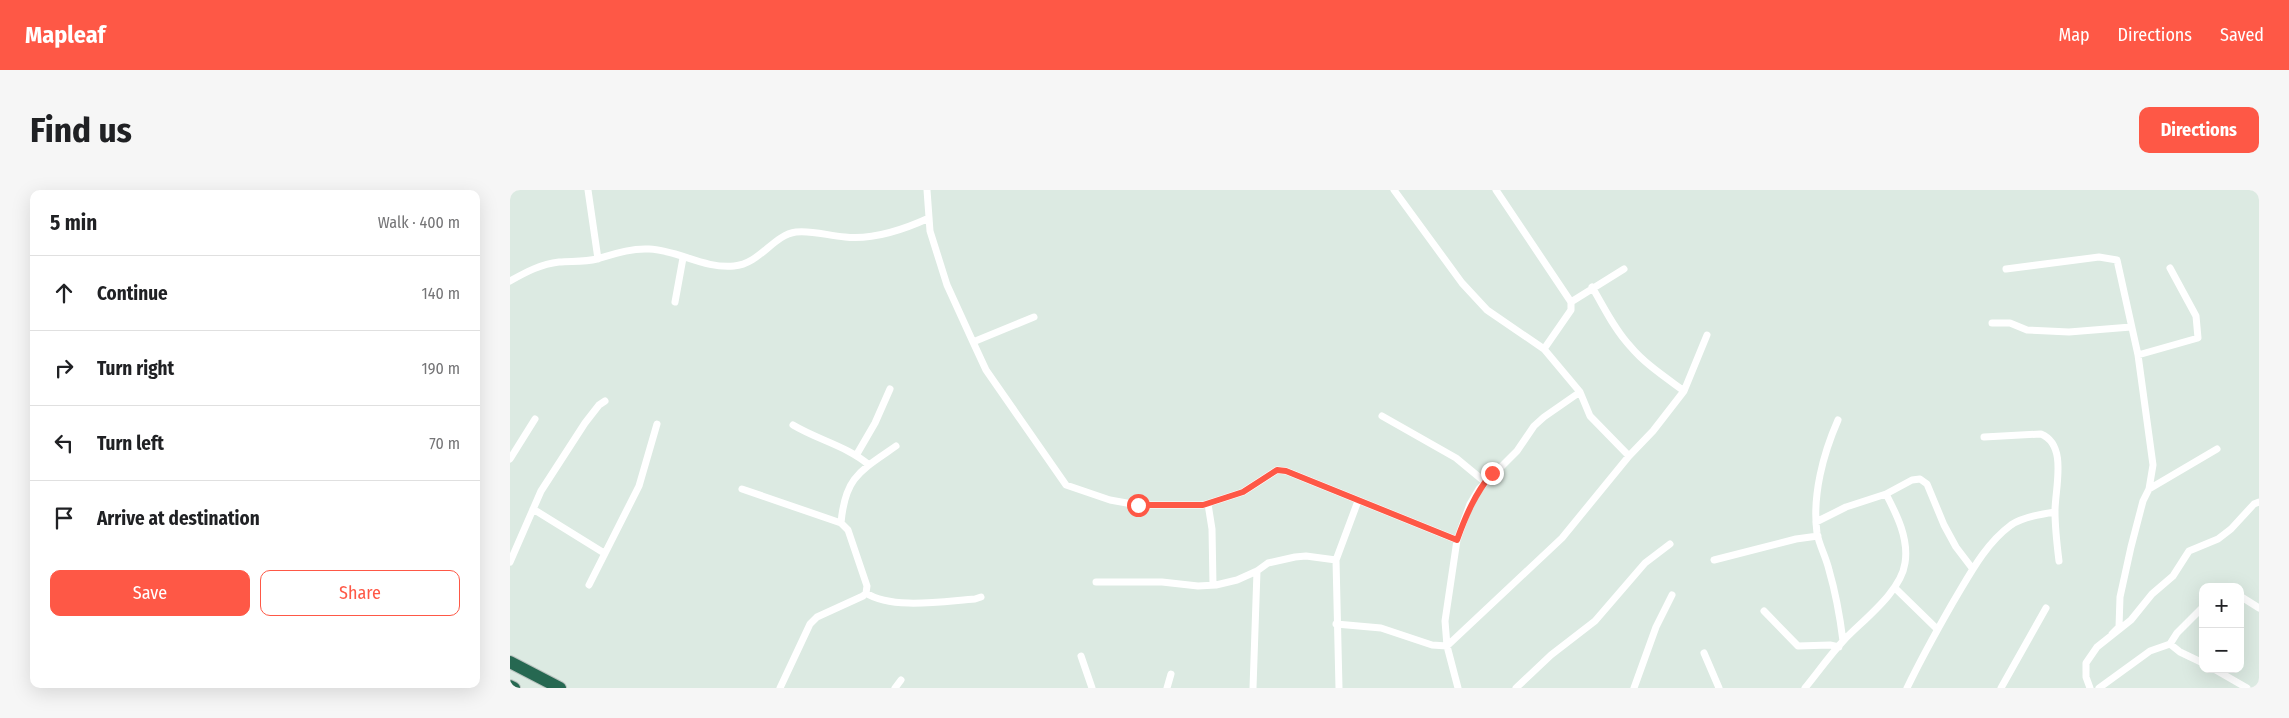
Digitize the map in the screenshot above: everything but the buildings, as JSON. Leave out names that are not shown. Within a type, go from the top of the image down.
[{"type":"highway","points":[[510,662],[560,688]]},
{"type":"highway","points":[[510,686],[514,688]]},
{"type":"street","points":[[588,190],[598,259]]},
{"type":"street","points":[[927,190],[930,231],[947,285],[972,342],[986,370],[1066,486],[1110,500],[1138,505],[1208,504],[1243,492],[1277,470],[1286,471],[1457,540]]},
{"type":"street","points":[[1394,190],[1426,231],[1438,253],[1481,303],[1507,325],[1544,349],[1580,392],[1590,416],[1629,456]]},
{"type":"street","points":[[1496,190],[1571,302],[1571,310],[1544,349]]},
{"type":"street","points":[[510,281],[543,265],[598,259],[634,249],[649,248],[683,258],[734,267],[750,263],[788,234],[797,232],[846,238],[864,237],[911,226],[929,218]]},
{"type":"street","points":[[2006,269],[2098,257],[2117,260],[2138,355],[2153,465],[2149,489],[2143,501],[2131,547],[2120,604],[2119,626],[2097,648],[2086,663],[2086,677],[2090,688]]},
{"type":"street","points":[[675,302],[683,258]]},
{"type":"street","points":[[2138,355],[2198,338],[2196,316],[2170,268]]},
{"type":"street","points":[[1571,302],[1592,286],[1624,269]]},
{"type":"street","points":[[1592,286],[1613,324],[1630,346],[1654,369],[1684,390]]},
{"type":"street","points":[[972,342],[1034,317]]},
{"type":"street","points":[[1992,323],[2010,323],[2027,330],[2069,332],[2131,327]]},
{"type":"street","points":[[1336,624],[1381,628],[1432,645],[1448,646],[1562,538],[1629,456],[1652,431],[1684,390],[1707,335]]},
{"type":"street","points":[[857,454],[875,423],[890,389]]},
{"type":"street","points":[[1458,688],[1448,646],[1445,621],[1449,583],[1457,540],[1470,504],[1485,482],[1517,451],[1534,426],[1580,392]]},
{"type":"street","points":[[510,562],[541,491],[585,423],[599,405],[605,401]]},
{"type":"street","points":[[1382,416],[1456,458],[1485,482]]},
{"type":"street","points":[[510,459],[535,419]]},
{"type":"street","points":[[1838,420],[1829,440],[1822,469],[1816,522],[1818,536],[1838,600],[1841,644]]},
{"type":"street","points":[[589,585],[639,486],[658,424]]},
{"type":"street","points":[[793,425],[806,433],[857,454],[869,465]]},
{"type":"street","points":[[1984,437],[2041,434],[2050,437],[2055,446],[2058,474],[2055,512],[2059,561]]},
{"type":"street","points":[[841,523],[846,492],[858,475],[896,446]]},
{"type":"street","points":[[2149,489],[2217,449]]},
{"type":"street","points":[[1816,522],[1846,507],[1886,494],[1912,480],[1920,479],[1927,484],[1944,525],[1956,547],[1972,568]]},
{"type":"street","points":[[742,489],[841,523],[848,530],[867,586],[866,593]]},
{"type":"street","points":[[1805,688],[1841,644],[1895,588],[1905,565],[1906,544],[1897,515],[1886,494]]},
{"type":"street","points":[[1339,688],[1336,560],[1358,500]]},
{"type":"street","points":[[2112,634],[2131,620],[2152,594],[2173,576],[2190,551],[2218,539],[2231,529],[2254,504],[2259,502]]},
{"type":"street","points":[[1208,504],[1212,528],[1213,585]]},
{"type":"street","points":[[533,509],[604,553]]},
{"type":"street","points":[[1907,688],[1937,629],[1972,568],[1994,540],[2013,524],[2038,515],[2055,512]]},
{"type":"street","points":[[1714,560],[1796,539],[1818,536]]},
{"type":"street","points":[[1516,688],[1551,655],[1595,621],[1645,563],[1670,544]]},
{"type":"street","points":[[1096,582],[1162,582],[1198,586],[1213,585],[1237,580],[1257,571],[1268,563],[1306,556],[1336,560]]},
{"type":"street","points":[[1253,688],[1257,571]]},
{"type":"street","points":[[1895,588],[1937,629]]},
{"type":"street","points":[[866,593],[876,600],[895,603],[976,599],[981,596]]},
{"type":"street","points":[[780,688],[810,624],[817,617],[866,593]]},
{"type":"street","points":[[1634,688],[1656,627],[1672,595]]},
{"type":"street","points":[[2244,599],[2259,608]]},
{"type":"street","points":[[2001,688],[2046,608]]},
{"type":"street","points":[[2102,687],[2150,651],[2170,644],[2176,633],[2199,610]]},
{"type":"street","points":[[1764,611],[1798,646],[1841,644]]},
{"type":"street","points":[[2170,644],[2180,652],[2199,661]]},
{"type":"street","points":[[1704,653],[1719,688]]},
{"type":"street","points":[[1081,656],[1092,688]]},
{"type":"street","points":[[2221,673],[2247,688]]},
{"type":"street","points":[[1167,688],[1171,674]]},
{"type":"street","points":[[895,688],[901,680]]},
{"type":"route","points":[[1138,505],[1203,505],[1243,492],[1277,470],[1286,471],[1321,487],[1457,540],[1470,504],[1492,473]]}]
